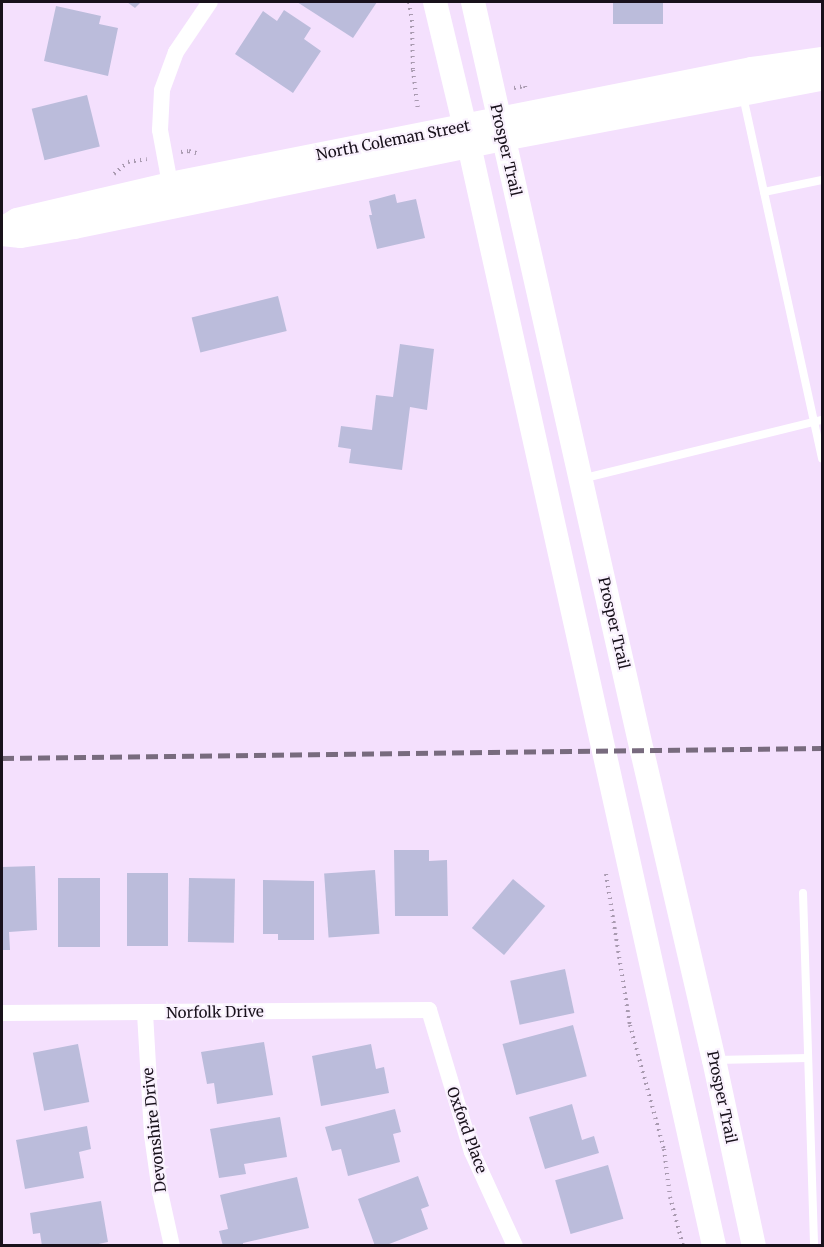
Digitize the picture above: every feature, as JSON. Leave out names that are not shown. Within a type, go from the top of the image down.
[{"type":"main road","points":[[435,2],[467,136],[714,1245]]},
{"type":"main road","name":"Prosper Trail","points":[[473,2],[754,1245]]},
{"type":"main road","name":"North Coleman Street","points":[[2,234],[21,236],[74,227],[752,69],[822,58]]},
{"type":"main road","name":"North Coleman Street","points":[[501,128],[743,96],[822,80]]},
{"type":"main road","name":"North Coleman Street","points":[[2,229],[17,220],[170,184],[467,136]]},
{"type":"street","points":[[170,184],[160,130],[162,90],[176,52],[210,2]]},
{"type":"street","name":"Norfolk Drive","points":[[2,1013],[429,1010]]},
{"type":"street","name":"Oxford Place","points":[[429,1010],[472,1152],[515,1245]]},
{"type":"street","name":"Devonshire Drive","points":[[145,1013],[152,1135],[160,1192],[172,1245]]},
{"type":"lane","points":[[743,96],[818,421],[822,459]]},
{"type":"lane","points":[[764,192],[822,180]]},
{"type":"lane","points":[[581,479],[818,421]]},
{"type":"lane","points":[[803,892],[814,1245]]},
{"type":"lane","points":[[714,1060],[808,1058]]},
{"type":"path","points":[[409,2],[418,111]]},
{"type":"path","points":[[605,865],[630,1025],[664,1149],[670,1197],[683,1245]]},
{"type":"building","points":[[127,2],[141,2],[135,8]]},
{"type":"building","points":[[297,2],[377,2],[353,38]]},
{"type":"building","points":[[613,2],[663,2],[663,24],[613,24]]},
{"type":"building","points":[[56,6],[101,16],[99,24],[118,28],[108,76],[44,61]]},
{"type":"building","points":[[284,10],[311,28],[304,39],[321,51],[293,93],[235,54],[263,11],[277,21]]},
{"type":"building","points":[[87,95],[100,146],[45,160],[32,109]]},
{"type":"building","points":[[395,194],[397,203],[416,199],[425,238],[377,249],[369,215],[372,215],[369,201]]},
{"type":"building","points":[[278,296],[287,331],[200,352],[192,318]]},
{"type":"building","points":[[400,344],[434,349],[427,410],[410,407],[402,470],[349,463],[351,449],[338,447],[341,426],[372,430],[376,395],[393,397]]},
{"type":"building","points":[[394,850],[429,850],[429,861],[447,860],[448,916],[395,916]]},
{"type":"building","points":[[35,866],[37,930],[9,932],[10,950],[2,950],[2,867]]},
{"type":"building","points":[[375,870],[379,934],[329,937],[324,874]]},
{"type":"building","points":[[127,873],[168,873],[168,946],[127,946]]},
{"type":"building","points":[[58,878],[100,878],[100,947],[58,947]]},
{"type":"building","points":[[189,878],[235,879],[234,943],[188,942]]},
{"type":"building","points":[[513,879],[545,906],[504,955],[472,928]]},
{"type":"building","points":[[263,880],[314,881],[314,940],[278,940],[278,934],[263,934]]},
{"type":"building","points":[[565,969],[574,1013],[520,1025],[510,981]]},
{"type":"building","points":[[573,1025],[587,1076],[516,1095],[502,1044]]},
{"type":"building","points":[[264,1042],[273,1095],[217,1104],[214,1083],[207,1084],[201,1052]]},
{"type":"building","points":[[78,1044],[89,1102],[44,1111],[33,1053]]},
{"type":"building","points":[[371,1044],[376,1069],[384,1067],[389,1093],[321,1106],[312,1056]]},
{"type":"building","points":[[572,1104],[582,1140],[594,1136],[599,1153],[545,1169],[529,1117]]},
{"type":"building","points":[[395,1109],[401,1132],[393,1134],[400,1162],[348,1176],[341,1149],[332,1151],[325,1127]]},
{"type":"building","points":[[280,1117],[287,1157],[244,1164],[246,1174],[219,1178],[210,1129]]},
{"type":"building","points":[[87,1126],[91,1149],[79,1152],[84,1178],[25,1189],[16,1140]]},
{"type":"building","points":[[608,1165],[623,1219],[571,1234],[555,1180]]},
{"type":"building","points":[[418,1176],[429,1206],[421,1209],[428,1229],[384,1246],[375,1246],[358,1199]]},
{"type":"building","points":[[297,1177],[309,1228],[243,1243],[243,1246],[223,1246],[219,1231],[228,1229],[220,1195]]},
{"type":"building","points":[[101,1201],[108,1242],[89,1246],[42,1246],[40,1233],[33,1234],[30,1213]]},
{"type":"railway","points":[[2,758],[822,748]]}]
